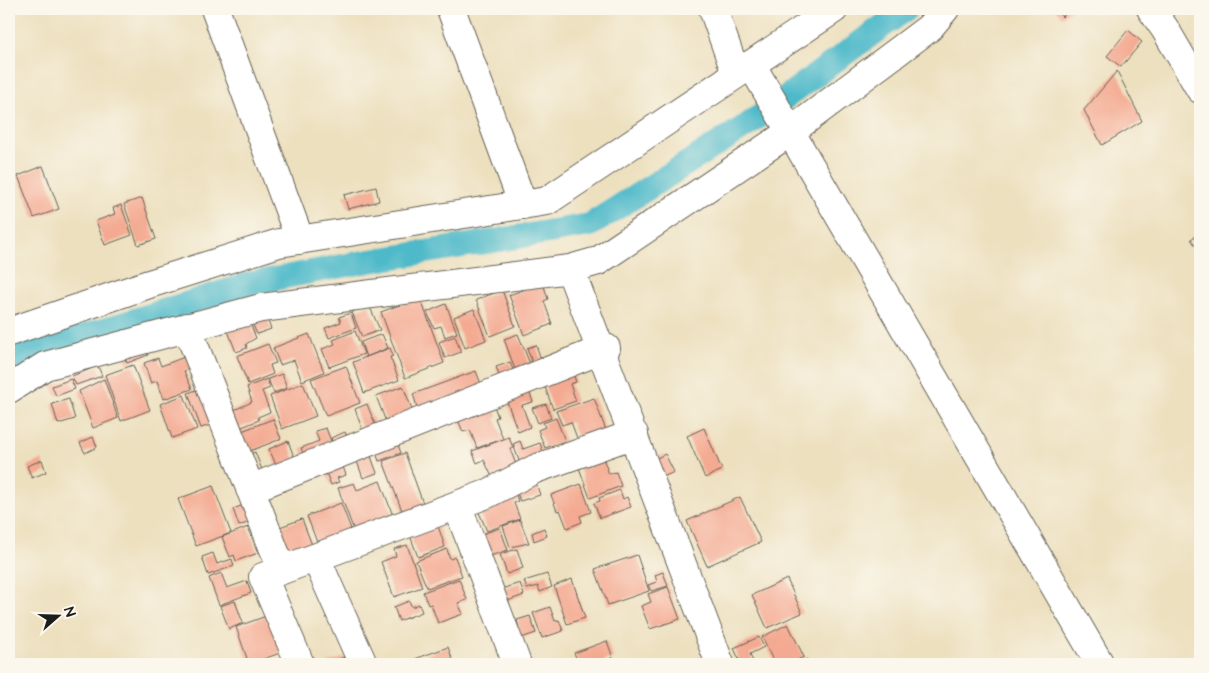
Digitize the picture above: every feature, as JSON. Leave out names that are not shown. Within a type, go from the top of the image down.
[{"type":"street","points":[[215,9],[300,240]]},
{"type":"street","points":[[451,9],[523,205]]},
{"type":"street","points":[[713,9],[744,69],[790,132],[1100,664]]},
{"type":"street","points":[[9,332],[168,278],[279,244],[547,201],[834,9]]},
{"type":"street","points":[[9,389],[45,366],[261,308],[570,269],[598,260],[790,132],[929,28],[945,9]]},
{"type":"street","points":[[1151,9],[1200,89]]},
{"type":"street","points":[[570,269],[603,349],[720,664]]},
{"type":"street","points":[[187,327],[282,570]]},
{"type":"street","points":[[250,489],[603,349]]},
{"type":"street","points":[[300,664],[263,577],[487,494],[534,469],[634,434]]},
{"type":"street","points":[[457,505],[517,664]]},
{"type":"street","points":[[316,558],[363,664]]},
{"type":"building","points":[[1055,9],[1071,9],[1062,17]]},
{"type":"building","points":[[1128,30],[1142,42],[1121,67],[1107,56]]},
{"type":"building","points":[[1117,71],[1142,121],[1102,145],[1084,110]]},
{"type":"building","points":[[43,166],[59,209],[34,218],[18,176]]},
{"type":"building","points":[[376,187],[379,201],[348,209],[344,195]]},
{"type":"building","points":[[142,198],[156,239],[138,245],[124,204]]},
{"type":"building","points":[[121,205],[132,235],[105,245],[96,221],[115,214],[113,208]]},
{"type":"building","points":[[1200,233],[1200,252],[1191,239]]},
{"type":"building","points":[[543,283],[548,299],[544,301],[552,324],[524,335],[509,295]]},
{"type":"building","points":[[502,290],[515,326],[490,336],[476,300]]},
{"type":"building","points":[[420,297],[444,363],[405,378],[381,312]]},
{"type":"building","points":[[446,304],[457,333],[445,337],[441,326],[434,328],[427,312]]},
{"type":"building","points":[[369,305],[380,330],[362,337],[352,312]]},
{"type":"building","points":[[474,309],[486,340],[465,348],[454,317]]},
{"type":"building","points":[[351,313],[356,328],[329,338],[325,328],[341,322],[339,317]]},
{"type":"building","points":[[267,318],[271,329],[257,334],[252,323]]},
{"type":"building","points":[[250,323],[256,338],[246,344],[247,348],[236,352],[228,331]]},
{"type":"building","points":[[355,331],[364,354],[329,367],[322,349],[335,344],[333,340]]},
{"type":"building","points":[[309,334],[324,372],[302,381],[294,360],[280,365],[273,348]]},
{"type":"building","points":[[382,334],[388,348],[366,357],[361,342]]},
{"type":"building","points":[[518,334],[532,369],[517,375],[504,339]]},
{"type":"building","points":[[455,336],[461,352],[445,358],[439,342]]},
{"type":"building","points":[[268,344],[276,363],[270,365],[273,374],[248,384],[237,356]]},
{"type":"building","points":[[536,345],[543,365],[534,368],[527,348]]},
{"type":"building","points":[[145,346],[148,355],[127,363],[123,354]]},
{"type":"building","points":[[390,348],[393,356],[390,357],[399,380],[364,393],[353,362]]},
{"type":"building","points":[[187,356],[192,368],[184,371],[192,389],[164,399],[157,381],[151,383],[144,363],[158,358],[161,366]]},
{"type":"building","points":[[510,362],[516,378],[502,383],[496,367]]},
{"type":"building","points":[[133,365],[150,410],[121,421],[105,375]]},
{"type":"building","points":[[98,366],[102,376],[76,385],[72,376]]},
{"type":"building","points":[[346,366],[360,403],[326,416],[311,379]]},
{"type":"building","points":[[571,368],[576,382],[570,384],[576,401],[553,409],[542,379]]},
{"type":"building","points":[[476,371],[483,389],[419,413],[413,394]]},
{"type":"building","points":[[282,374],[287,388],[274,393],[268,379]]},
{"type":"building","points":[[71,379],[75,389],[56,396],[52,386]]},
{"type":"building","points":[[104,379],[118,418],[93,428],[79,391]]},
{"type":"building","points":[[267,379],[270,388],[262,391],[270,412],[258,417],[259,420],[232,431],[225,414],[252,402],[247,387]]},
{"type":"building","points":[[303,383],[316,416],[282,429],[270,396]]},
{"type":"building","points":[[209,385],[222,421],[201,428],[188,393]]},
{"type":"building","points":[[403,386],[415,417],[388,427],[376,396]]},
{"type":"building","points":[[528,388],[533,402],[522,405],[530,427],[518,432],[505,396]]},
{"type":"building","points":[[184,395],[197,429],[172,438],[160,404]]},
{"type":"building","points":[[594,398],[608,436],[580,446],[571,422],[562,425],[556,411]]},
{"type":"building","points":[[69,399],[75,419],[58,424],[52,404]]},
{"type":"building","points":[[493,403],[498,417],[495,418],[503,439],[477,448],[470,430],[463,432],[457,417]]},
{"type":"building","points":[[367,404],[378,432],[365,437],[355,409]]},
{"type":"building","points":[[546,404],[551,418],[538,423],[532,408]]},
{"type":"building","points":[[556,418],[565,441],[545,448],[538,430],[545,427],[543,423]]},
{"type":"building","points":[[273,419],[281,439],[242,454],[234,434]]},
{"type":"building","points":[[326,428],[334,449],[306,459],[301,448],[319,441],[315,431]]},
{"type":"building","points":[[704,428],[722,470],[705,478],[687,436]]},
{"type":"building","points":[[345,432],[349,441],[334,447],[331,438]]},
{"type":"building","points":[[93,437],[97,447],[85,453],[80,443]]},
{"type":"building","points":[[509,437],[513,448],[510,449],[519,472],[494,481],[484,460],[477,463],[472,451]]},
{"type":"building","points":[[396,439],[401,453],[379,461],[374,447]]},
{"type":"building","points":[[288,441],[296,462],[278,469],[269,449]]},
{"type":"building","points":[[520,441],[523,449],[540,443],[544,455],[522,469],[513,444]]},
{"type":"building","points":[[369,451],[377,473],[363,478],[355,456]]},
{"type":"building","points":[[255,452],[264,475],[249,481],[240,458]]},
{"type":"building","points":[[405,453],[425,509],[404,516],[383,461]]},
{"type":"building","points":[[601,453],[609,474],[616,472],[621,486],[590,498],[577,462]]},
{"type":"building","points":[[665,454],[674,472],[663,477],[655,459]]},
{"type":"building","points":[[42,460],[46,472],[32,478],[27,466]]},
{"type":"building","points":[[341,461],[346,475],[337,478],[339,482],[331,485],[324,468]]},
{"type":"building","points":[[535,480],[540,495],[520,501],[515,487]]},
{"type":"building","points":[[380,481],[395,521],[356,536],[338,488],[354,483],[357,490]]},
{"type":"building","points":[[581,484],[591,512],[580,516],[582,522],[567,528],[560,510],[557,511],[551,495]]},
{"type":"building","points":[[213,486],[231,533],[196,546],[178,499]]},
{"type":"building","points":[[514,489],[518,501],[514,503],[520,519],[487,531],[475,503]]},
{"type":"building","points":[[620,490],[623,499],[627,497],[631,507],[600,518],[594,503],[600,501],[599,498]]},
{"type":"building","points":[[740,497],[761,542],[707,566],[687,521]]},
{"type":"building","points":[[249,503],[255,520],[239,526],[233,509]]},
{"type":"building","points":[[341,503],[354,537],[320,550],[307,516]]},
{"type":"building","points":[[302,519],[315,553],[290,562],[277,528]]},
{"type":"building","points":[[436,520],[445,547],[418,557],[408,530]]},
{"type":"building","points":[[520,520],[529,543],[510,547],[503,526]]},
{"type":"building","points":[[248,527],[258,553],[236,561],[234,555],[230,557],[222,537]]},
{"type":"building","points":[[500,528],[508,550],[484,558],[476,536]]},
{"type":"building","points":[[544,528],[547,536],[534,541],[532,533]]},
{"type":"building","points":[[407,545],[422,587],[394,597],[381,562],[396,556],[394,549]]},
{"type":"building","points":[[447,549],[450,559],[455,557],[462,576],[427,588],[416,561]]},
{"type":"building","points":[[517,549],[523,568],[507,574],[500,554]]},
{"type":"building","points":[[213,553],[217,564],[232,559],[234,566],[208,575],[202,557]]},
{"type":"building","points":[[637,555],[649,591],[608,605],[595,569]]},
{"type":"building","points":[[663,572],[668,586],[651,591],[648,585],[657,582],[655,575]]},
{"type":"building","points":[[221,573],[227,588],[247,581],[251,593],[219,605],[209,578]]},
{"type":"building","points":[[547,574],[552,587],[540,592],[538,586],[527,589],[524,581]]},
{"type":"building","points":[[459,579],[467,600],[458,603],[463,614],[438,623],[431,604],[428,605],[423,592]]},
{"type":"building","points":[[572,579],[585,618],[567,624],[554,586]]},
{"type":"building","points":[[787,579],[802,613],[767,628],[752,595]]},
{"type":"building","points":[[520,583],[524,595],[502,603],[498,590]]},
{"type":"building","points":[[668,587],[680,619],[650,629],[641,606],[651,602],[648,594]]},
{"type":"building","points":[[235,601],[243,623],[229,629],[220,606]]},
{"type":"building","points":[[409,601],[412,607],[419,604],[422,612],[399,621],[394,607]]},
{"type":"building","points":[[550,607],[555,621],[559,620],[563,631],[542,638],[533,613]]},
{"type":"building","points":[[269,615],[283,652],[249,664],[236,627]]},
{"type":"building","points":[[530,616],[536,633],[521,638],[517,620]]},
{"type":"building","points":[[788,624],[804,657],[789,664],[776,664],[762,637]]},
{"type":"building","points":[[759,637],[764,647],[750,654],[754,664],[741,664],[734,648]]},
{"type":"building","points":[[607,641],[613,658],[604,661],[605,664],[579,664],[574,653]]},
{"type":"building","points":[[448,647],[454,664],[401,664]]},
{"type":"building","points":[[353,654],[357,664],[325,664]]},
{"type":"building","points":[[807,659],[809,664],[795,664]]},
{"type":"waterway","points":[[9,360],[248,284],[358,263],[590,225],[749,124],[906,9]]}]
